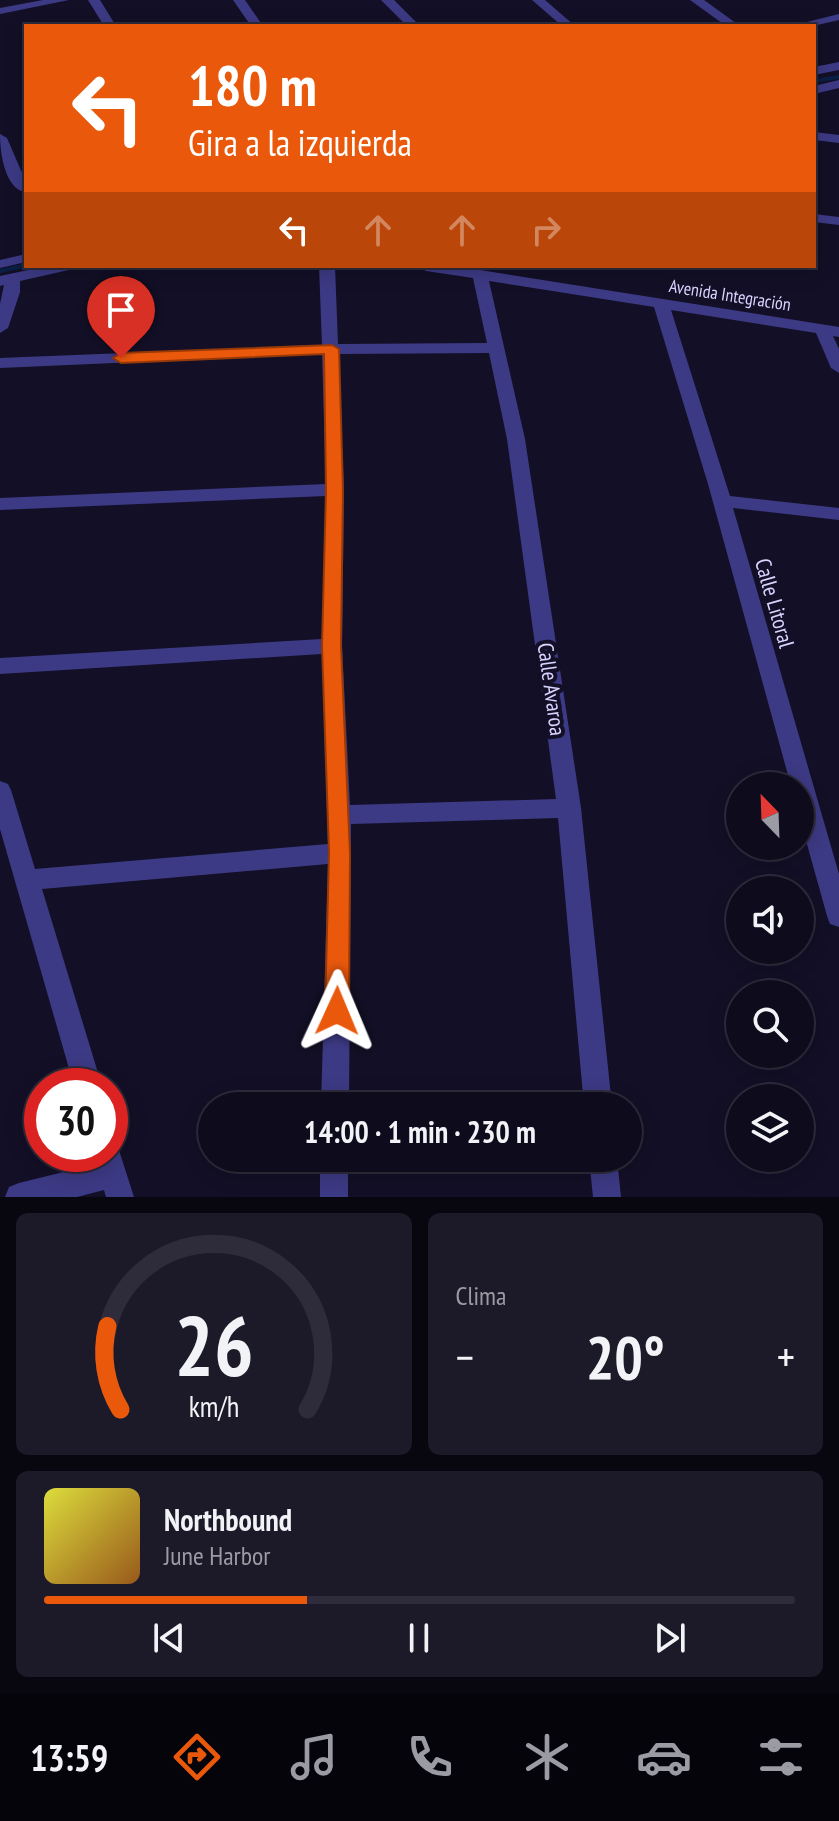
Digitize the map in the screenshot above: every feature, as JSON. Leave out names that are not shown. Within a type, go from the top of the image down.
[{"type":"street","points":[[0,11],[63,0]]},
{"type":"street","points":[[94,0],[109,24]]},
{"type":"street","points":[[239,0],[256,24]]},
{"type":"street","points":[[387,0],[412,24]]},
{"type":"street","points":[[538,0],[567,24]]},
{"type":"street","points":[[696,0],[731,24]]},
{"type":"street","points":[[806,24],[839,17]]},
{"type":"street","points":[[816,71],[839,66]]},
{"type":"street","points":[[816,90],[839,84]]},
{"type":"street","points":[[816,136],[839,139]]},
{"type":"street","points":[[0,138],[19,188]]},
{"type":"street","points":[[816,218],[839,221]]},
{"type":"street","points":[[0,328],[12,292],[6,280],[59,268]]},
{"type":"street","points":[[327,268],[335,490],[332,646],[340,853],[335,1092]]},
{"type":"street","name":"Avenida Integración","points":[[437,268],[830,330]]},
{"type":"street","name":"Calle Avaroa","points":[[480,276],[516,439],[569,808],[597,1092]]},
{"type":"street","name":"Calle Litoral","points":[[661,304],[721,501],[839,916]]},
{"type":"street","points":[[830,330],[839,368]]},
{"type":"street","points":[[0,363],[332,349],[496,348]]},
{"type":"street","points":[[0,504],[335,490]]},
{"type":"street","points":[[721,501],[839,514]]},
{"type":"street","points":[[0,666],[332,646]]},
{"type":"street","points":[[0,790],[83,1068]]},
{"type":"street","points":[[338,815],[569,808]]},
{"type":"street","points":[[29,880],[340,853]]},
{"type":"street","points":[[334,1172],[334,1197]]},
{"type":"street","points":[[604,1172],[607,1197]]},
{"type":"street","points":[[19,1197],[113,1175]]},
{"type":"lane","points":[[0,264],[24,258]]},
{"type":"waterway","points":[[816,81],[839,77]]},
{"type":"waterway","points":[[0,271],[24,265]]},
{"type":"route","points":[[121,358],[332,349],[335,490],[332,646],[340,853],[337,1011]]}]
